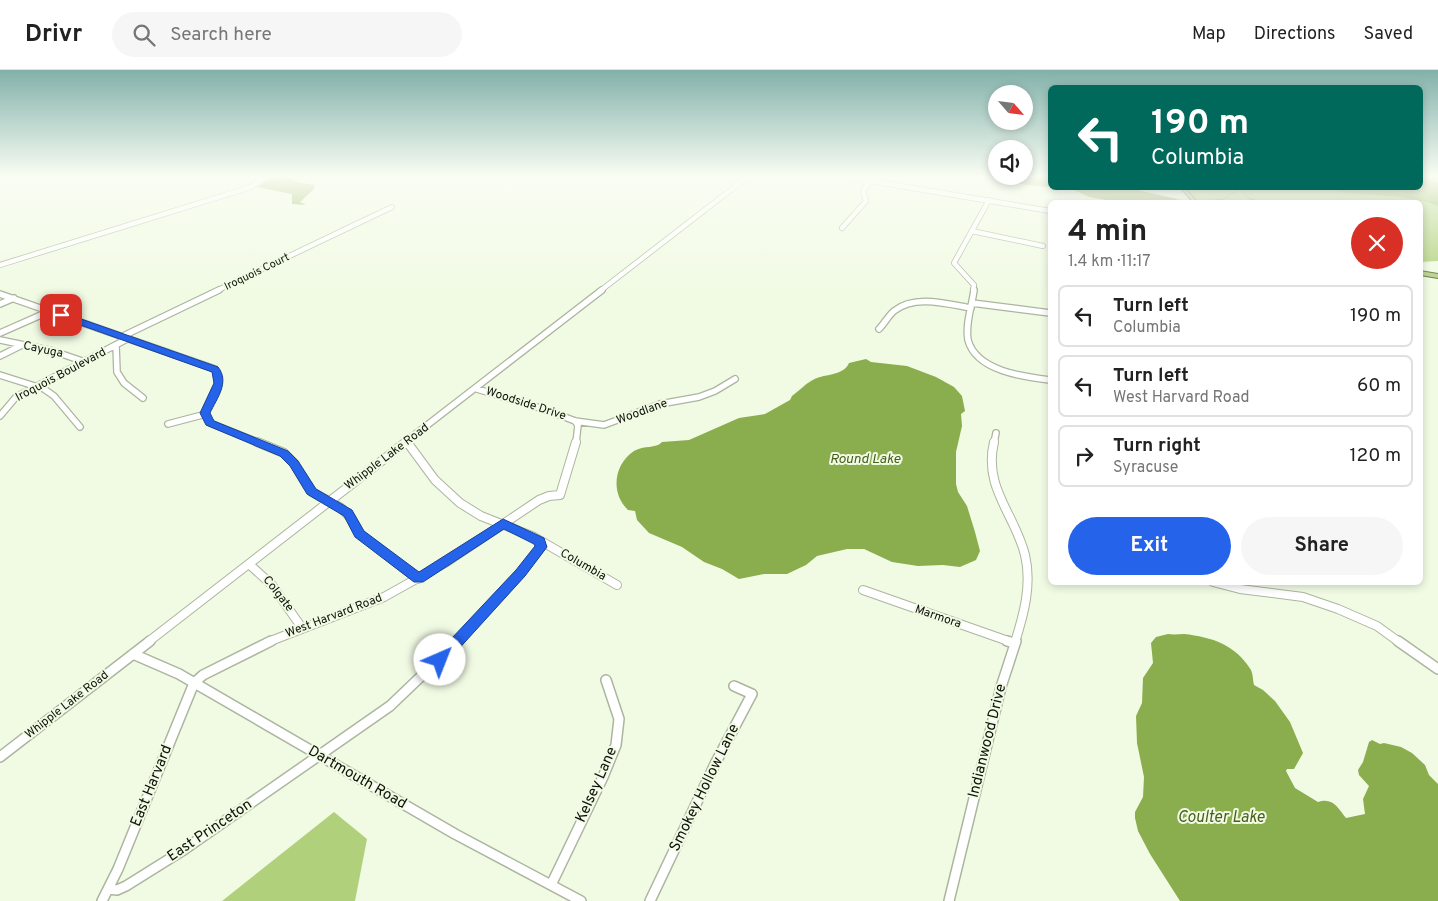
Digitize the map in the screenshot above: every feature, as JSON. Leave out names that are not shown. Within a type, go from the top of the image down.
[{"type":"main road","points":[[1423,273],[1438,276]]},
{"type":"street","points":[[0,265],[165,214]]},
{"type":"street","name":"Iroquois Court","points":[[124,338],[380,214]]},
{"type":"street","name":"Whipple Lake Road","points":[[0,757],[700,214]]},
{"type":"street","points":[[842,228],[855,214]]},
{"type":"street","points":[[981,214],[954,263],[973,283],[969,344],[987,362],[1003,370],[1026,377],[1048,380]]},
{"type":"street","points":[[972,231],[1044,246]]},
{"type":"street","points":[[0,294],[215,370],[218,374],[219,383],[206,414],[207,418],[214,425],[284,453],[294,464],[312,492],[348,513],[360,534],[418,579]]},
{"type":"street","points":[[0,304],[14,298]]},
{"type":"street","points":[[879,328],[895,310],[911,304],[971,305],[1048,313]]},
{"type":"street","points":[[0,333],[50,311]]},
{"type":"street","name":"Iroquois Boulevard","points":[[0,416],[9,403],[37,386],[116,345],[124,338]]},
{"type":"street","name":"Cayuga","points":[[0,340],[53,351],[85,362]]},
{"type":"street","points":[[0,356],[23,345]]},
{"type":"street","points":[[116,345],[113,366],[120,379],[143,398]]},
{"type":"street","points":[[0,375],[37,386],[54,396],[80,427]]},
{"type":"street","name":"Woodlane","points":[[575,421],[596,425],[610,424],[648,407],[716,391],[735,379]]},
{"type":"street","name":"Woodside Drive","points":[[477,388],[575,421]]},
{"type":"street","points":[[168,424],[206,414]]},
{"type":"street","name":"West Harvard Road","points":[[194,683],[203,675],[241,654],[302,628],[369,604],[418,579],[539,500],[549,496],[560,495],[578,435],[578,425],[575,421]]},
{"type":"street","name":"Indianwood Drive","points":[[949,901],[1014,643],[1026,609],[1028,582],[1025,554],[992,477],[992,447],[996,433]]},
{"type":"street","name":"Columbia","points":[[408,442],[435,480],[449,495],[470,510],[540,541],[617,585]]},
{"type":"street","name":"East Princeton","points":[[109,889],[117,890],[126,886],[173,856],[402,697],[521,573],[541,547],[540,541]]},
{"type":"street","name":"Colgate","points":[[249,564],[260,571],[270,582],[302,628]]},
{"type":"street","points":[[1225,585],[1292,597],[1303,596],[1377,626],[1438,670]]},
{"type":"street","name":"Marmora","points":[[862,590],[1014,643]]},
{"type":"street","name":"Dartmouth Road","points":[[133,654],[178,674],[455,834],[581,901]]},
{"type":"street","name":"Kelsey Lane","points":[[551,885],[603,777],[616,745],[619,719],[606,680]]},
{"type":"street","name":"East Harvard","points":[[109,889],[194,683]]},
{"type":"street","name":"Smokey Hollow Lane","points":[[650,901],[716,762],[752,694],[734,686]]},
{"type":"street","points":[[102,901],[109,889]]},
{"type":"shaded area","points":[[1423,214],[1438,214],[1438,261],[1423,262]]},
{"type":"shaded area","points":[[334,812],[367,839],[355,901],[222,901]]},
{"type":"water","name":"Round Lake","points":[[866,359],[871,362],[907,366],[936,377],[954,387],[962,396],[965,411],[961,414],[962,426],[956,452],[956,484],[958,492],[967,506],[980,551],[976,560],[960,567],[943,565],[918,566],[892,562],[864,549],[847,549],[817,556],[806,565],[787,574],[764,574],[739,579],[722,569],[704,562],[682,547],[649,533],[637,520],[635,511],[628,510],[622,503],[617,487],[617,479],[622,463],[634,451],[656,446],[662,442],[689,440],[739,418],[765,414],[790,400],[792,396],[811,381],[838,373],[849,363]]},
{"type":"water","name":"Coulter Lake","points":[[1168,634],[1184,634],[1214,640],[1231,648],[1245,661],[1251,670],[1254,685],[1275,701],[1290,722],[1303,753],[1294,769],[1287,769],[1286,771],[1295,788],[1318,802],[1328,801],[1335,804],[1346,818],[1365,814],[1363,799],[1369,786],[1359,775],[1358,770],[1363,762],[1369,742],[1372,740],[1380,744],[1384,743],[1401,747],[1412,753],[1425,765],[1429,775],[1438,784],[1438,901],[1180,901],[1150,854],[1138,831],[1135,818],[1135,812],[1143,797],[1144,777],[1137,743],[1136,716],[1142,703],[1143,678],[1153,663],[1151,643],[1156,637]]},
{"type":"route","points":[[61,315],[185,360],[211,367],[218,374],[219,383],[205,413],[210,423],[284,453],[294,464],[312,492],[348,513],[360,534],[418,579],[503,523],[540,541],[541,547],[521,573],[440,660]]}]
